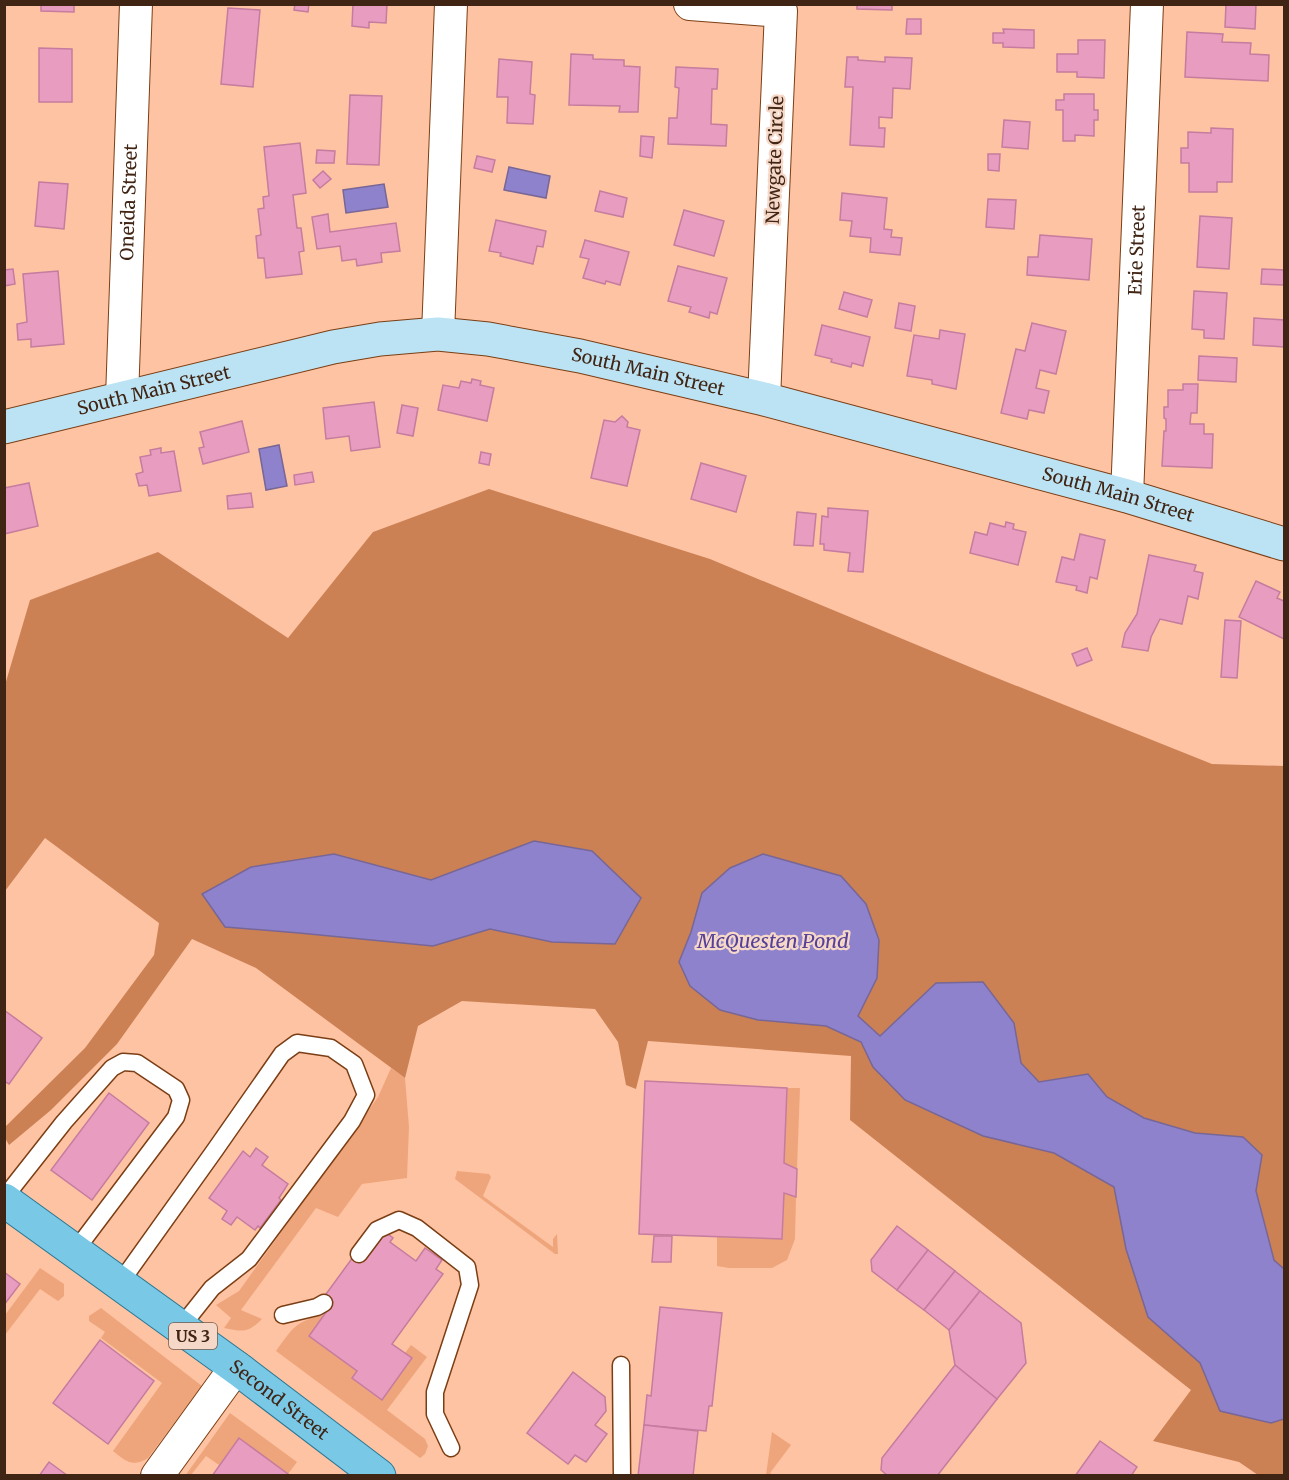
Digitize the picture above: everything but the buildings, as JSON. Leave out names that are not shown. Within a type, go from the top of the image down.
[{"type":"main road","name":"South Main Street","points":[[4,427],[333,347],[380,339],[438,334],[488,339],[580,356],[764,399],[1128,496],[1284,544]]},
{"type":"main road","name":"Second Street","points":[[4,1199],[236,1367],[379,1476]]},
{"type":"street","name":"Oneida Street","points":[[122,398],[136,4]]},
{"type":"street","points":[[438,334],[451,4]]},
{"type":"street","name":"Newgate Circle","points":[[690,4],[781,11],[764,399]]},
{"type":"street","name":"Erie Street","points":[[1128,496],[1147,4]]},
{"type":"street","points":[[157,1476],[236,1367]]},
{"type":"lane","points":[[120,1283],[282,1054],[297,1043],[331,1048],[354,1064],[366,1095],[352,1121],[249,1259],[212,1288],[181,1327]]},
{"type":"lane","points":[[4,1199],[64,1122],[112,1068],[123,1062],[137,1063],[176,1089],[181,1100],[176,1117],[75,1251]]},
{"type":"lane","points":[[359,1254],[376,1230],[399,1220],[417,1228],[467,1267],[470,1285],[435,1392],[435,1414],[451,1448]]},
{"type":"lane","points":[[283,1315],[317,1307],[324,1303]]},
{"type":"lane","points":[[621,1365],[622,1476]]},
{"type":"shaded area","points":[[489,489],[710,559],[1212,764],[1284,766],[1284,1269],[1274,1260],[1256,1191],[1261,1155],[1243,1138],[1195,1133],[1144,1118],[1107,1097],[1088,1074],[1039,1082],[1021,1063],[1014,1023],[936,983],[880,1036],[858,1016],[877,978],[691,932],[679,962],[758,1020],[826,1026],[861,1042],[873,1067],[983,1136],[1054,1153],[1114,1187],[1127,1249],[1148,1317],[1200,1363],[1220,1411],[1271,1423],[1284,1419],[1284,1475],[1258,1475],[1239,1462],[1153,1441],[1191,1390],[850,1120],[851,1056],[648,1041],[636,1089],[626,1085],[618,1042],[595,1009],[462,1001],[418,1026],[405,1078],[256,968],[192,939],[117,1044],[51,1110],[9,1145],[5,1138],[5,1127],[85,1048],[154,955],[159,923],[45,838],[5,891],[5,685],[30,600],[158,552],[288,638],[373,532]],"holes":[[[334,854],[431,880],[552,942],[489,929],[433,946],[225,927]]]},
{"type":"shaded area","points":[[391,1068],[405,1078],[409,1127],[407,1178],[362,1184],[338,1217],[316,1208],[241,1310],[262,1319],[253,1327],[245,1330],[224,1328],[231,1318],[216,1305],[239,1291],[378,1097]]},
{"type":"shaded area","points":[[787,1088],[800,1088],[797,1169],[784,1163]]},
{"type":"shaded area","points":[[457,1171],[489,1174],[491,1177],[483,1196],[553,1247],[553,1239],[557,1234],[558,1254],[455,1179]]},
{"type":"shaded area","points":[[784,1193],[796,1197],[795,1239],[787,1260],[772,1268],[717,1266],[717,1237],[782,1239]]},
{"type":"shaded area","points":[[40,1268],[64,1284],[64,1296],[58,1301],[40,1289],[5,1335],[5,1315]]},
{"type":"shaded area","points":[[101,1308],[202,1386],[148,1458],[138,1463],[129,1462],[113,1451],[162,1383],[101,1338],[105,1332],[89,1321],[89,1316]]},
{"type":"shaded area","points":[[324,1315],[309,1336],[357,1371],[352,1378],[382,1400],[411,1358],[405,1353],[411,1345],[427,1357],[387,1410],[425,1439],[428,1446],[425,1454],[420,1458],[276,1351],[301,1323]]},
{"type":"shaded area","points":[[230,1413],[297,1462],[288,1474],[239,1439],[219,1465],[206,1456],[191,1475],[185,1476]]},
{"type":"shaded area","points":[[772,1432],[791,1445],[770,1473],[773,1475],[766,1475]]},
{"type":"water","points":[[509,167],[550,176],[546,198],[504,190]]},
{"type":"water","points":[[384,184],[388,207],[346,213],[343,190]]},
{"type":"water","points":[[279,445],[287,486],[266,490],[259,449]]},
{"type":"water","points":[[534,841],[592,851],[641,898],[615,944],[552,942],[490,929],[433,946],[225,927],[202,894],[251,867],[334,854],[431,880]]},
{"type":"water","name":"McQuesten Pond","points":[[763,854],[841,876],[866,904],[879,940],[877,978],[858,1016],[880,1036],[936,983],[983,982],[1014,1023],[1021,1063],[1039,1082],[1088,1074],[1107,1097],[1144,1118],[1195,1133],[1243,1137],[1262,1155],[1256,1191],[1274,1260],[1284,1269],[1284,1419],[1271,1423],[1220,1411],[1200,1363],[1148,1317],[1126,1249],[1114,1187],[1054,1153],[983,1136],[905,1100],[873,1067],[861,1042],[826,1026],[758,1020],[720,1010],[690,986],[679,962],[691,932],[702,893],[730,868]]}]
